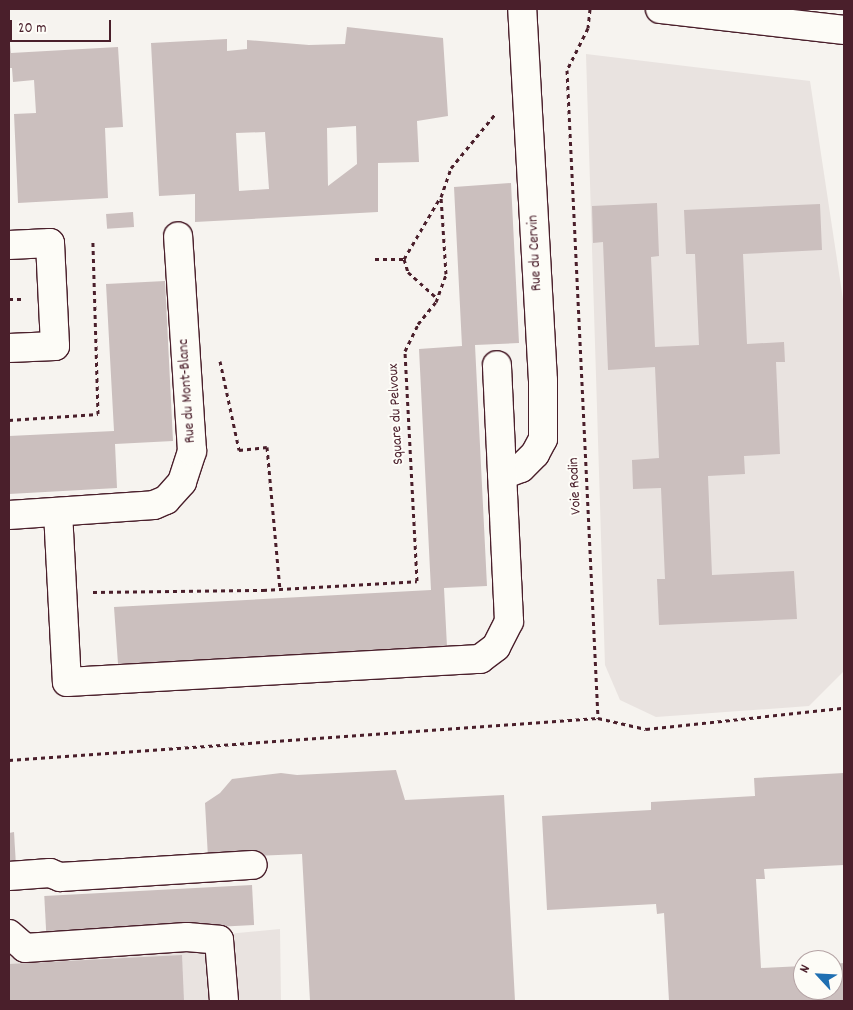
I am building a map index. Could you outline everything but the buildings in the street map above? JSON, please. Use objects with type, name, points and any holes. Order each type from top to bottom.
[{"type":"main road","name":"Rue du Cervin","points":[[502,475],[521,468],[535,454],[543,439],[543,381],[522,9]]},
{"type":"main road","points":[[660,9],[844,30]]},
{"type":"main road","name":"Rue du Mont-Blanc","points":[[9,515],[154,505],[166,500],[182,482],[192,451],[178,236]]},
{"type":"main road","points":[[9,245],[50,243],[55,346],[9,348]]},
{"type":"main road","points":[[58,512],[67,682],[480,659],[496,647],[509,621],[497,365]]},
{"type":"main road","points":[[9,876],[50,873],[60,877],[254,866]]},
{"type":"main road","points":[[9,934],[26,948],[186,937],[219,940],[224,1001]]},
{"type":"path","name":"Voie Rodin","points":[[590,9],[588,28],[567,70],[598,718]]},
{"type":"path","name":"Square du Pelvoux","points":[[62,593],[280,589],[417,581],[405,351],[418,324],[437,298],[446,274],[441,197],[451,168],[499,110],[526,98]]},
{"type":"path","points":[[437,298],[408,272],[404,259],[441,197]]},
{"type":"path","points":[[375,259],[404,259]]},
{"type":"path","points":[[220,359],[239,450],[268,447],[280,589]]},
{"type":"path","points":[[9,760],[598,718],[646,729],[844,708]]},
{"type":"shaded area","points":[[586,54],[810,81],[844,306],[844,671],[809,706],[656,717],[620,700],[605,665]]},
{"type":"shaded area","points":[[280,929],[281,1001],[9,1001],[9,955]]}]
